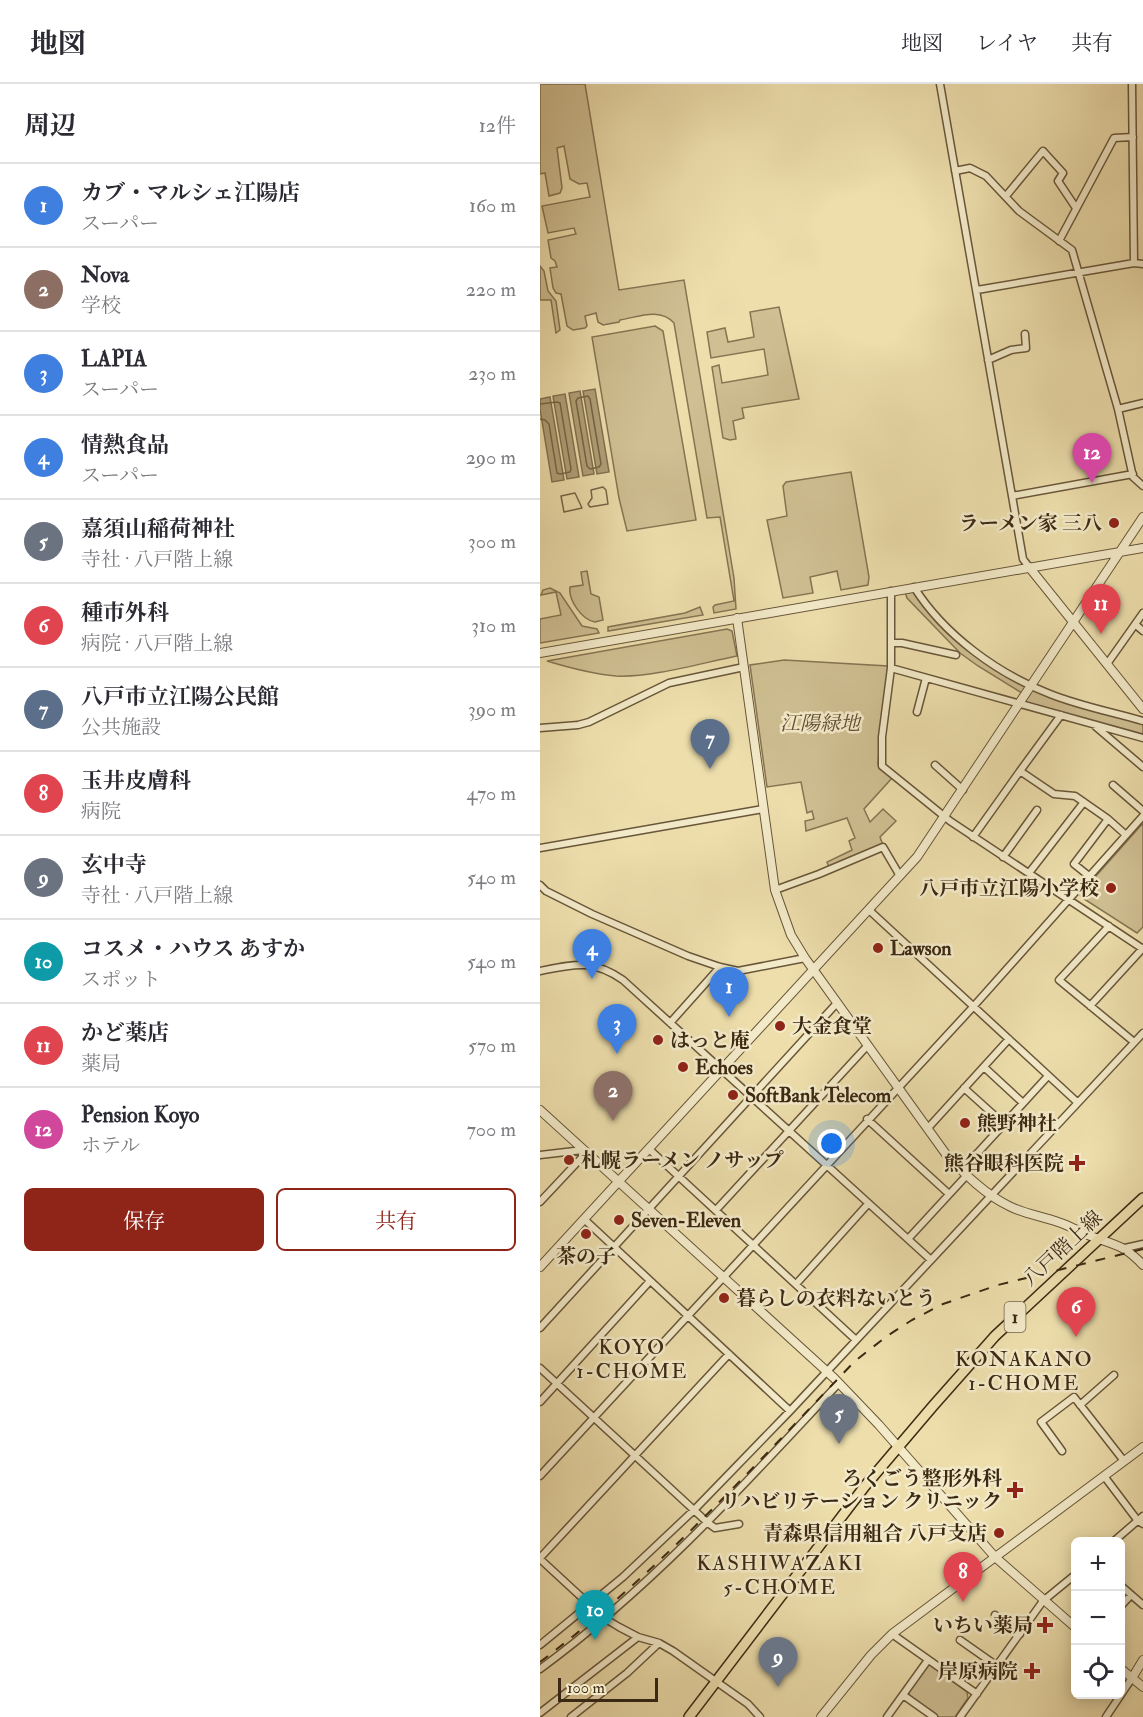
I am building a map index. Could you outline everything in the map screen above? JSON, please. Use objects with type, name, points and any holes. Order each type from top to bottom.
[{"type":"main road","name":"八戸階上線","points":[[689,1717],[846,1510],[995,1336],[1143,1198]]},
{"type":"street","points":[[940,84],[1023,559],[1143,709]]},
{"type":"street","points":[[1132,84],[1134,263]]},
{"type":"street","points":[[1059,241],[1114,138],[1133,137]]},
{"type":"street","points":[[1006,196],[1042,151],[1063,173],[1058,181],[1076,208]]},
{"type":"street","points":[[955,171],[970,168],[986,176],[1019,211],[1072,250],[1118,409],[1133,474],[1143,486]]},
{"type":"street","points":[[977,290],[1134,263],[1143,264]]},
{"type":"street","points":[[988,360],[1011,350],[1026,348],[1024,334]]},
{"type":"street","points":[[1118,409],[1143,403]]},
{"type":"street","points":[[1012,496],[1133,474]]},
{"type":"street","points":[[540,1267],[916,857],[945,817],[1143,517]]},
{"type":"street","points":[[540,653],[1143,548]]},
{"type":"street","points":[[914,587],[929,610],[958,638],[988,661],[1031,686],[1051,694],[1143,721]]},
{"type":"street","points":[[891,591],[891,668],[882,737],[882,766],[973,837],[1143,948],[1090,1006]]},
{"type":"street","points":[[1107,664],[1143,613]]},
{"type":"street","points":[[737,618],[775,890],[791,935],[805,958],[948,1156],[964,1173],[1008,1206],[1060,1222],[1098,1239],[1113,1242],[1139,1257],[1143,1265]]},
{"type":"street","points":[[1136,625],[1143,631]]},
{"type":"street","points":[[891,643],[902,643],[956,655]]},
{"type":"street","points":[[540,728],[589,722],[669,683],[744,667]]},
{"type":"street","points":[[891,668],[1143,738]]},
{"type":"street","points":[[917,712],[926,678]]},
{"type":"street","points":[[973,837],[1061,715]]},
{"type":"street","points":[[1092,724],[1143,767]]},
{"type":"street","points":[[935,765],[963,790]]},
{"type":"street","points":[[1020,771],[1054,794],[1075,796],[1126,835]]},
{"type":"street","points":[[1113,785],[1143,811]]},
{"type":"street","points":[[1029,873],[1084,802]]},
{"type":"street","points":[[540,848],[763,808]]},
{"type":"street","points":[[1003,857],[1037,810]]},
{"type":"street","points":[[540,1476],[825,1164],[973,1007],[1143,816]]},
{"type":"street","points":[[1089,876],[1074,864],[1108,819]]},
{"type":"street","points":[[775,890],[883,847],[900,876]]},
{"type":"street","points":[[540,885],[546,891],[688,956],[720,967],[738,971],[805,958]]},
{"type":"street","points":[[540,897],[546,891]]},
{"type":"street","points":[[869,910],[1077,1102]]},
{"type":"street","points":[[1109,926],[1059,980],[1134,1042]]},
{"type":"street","points":[[540,971],[579,964],[604,968],[623,980],[931,1260]]},
{"type":"street","points":[[670,1023],[720,967]]},
{"type":"street","points":[[540,1328],[837,1003]]},
{"type":"street","points":[[540,1645],[631,1570],[695,1509],[790,1411],[1142,1034]]},
{"type":"street","points":[[928,1128],[1009,1039]]},
{"type":"street","points":[[716,1210],[868,1045]]},
{"type":"street","points":[[984,1067],[1023,1103]]},
{"type":"street","points":[[908,1239],[949,1194],[1004,1124],[1048,1076]]},
{"type":"street","points":[[964,1088],[1004,1124]]},
{"type":"street","points":[[540,1110],[839,1383],[996,1557],[1071,1624]]},
{"type":"street","points":[[867,1119],[949,1194]]},
{"type":"street","points":[[649,1149],[797,1283],[856,1340]]},
{"type":"street","points":[[540,1155],[584,1151]]},
{"type":"street","points":[[540,1202],[584,1151]]},
{"type":"street","points":[[797,1283],[868,1204]]},
{"type":"street","points":[[584,1219],[790,1411]]},
{"type":"street","points":[[1125,1248],[1143,1244]]},
{"type":"street","points":[[540,1402],[650,1281]]},
{"type":"street","points":[[729,1354],[540,1558],[604,1617],[638,1637],[659,1642],[748,1704],[760,1717]]},
{"type":"street","points":[[540,1368],[708,1523],[715,1528],[739,1524]]},
{"type":"street","points":[[1080,1405],[1114,1375]]},
{"type":"street","points":[[540,1669],[629,1597],[708,1523],[839,1383]]},
{"type":"street","points":[[1062,1451],[1041,1422],[1074,1397],[1124,1461]]},
{"type":"street","points":[[821,1717],[876,1649],[892,1634],[1143,1448]]},
{"type":"street","points":[[1104,1476],[1141,1520],[1119,1537]]},
{"type":"street","points":[[960,1717],[1043,1601],[1071,1578]]},
{"type":"street","points":[[1125,1590],[1143,1605]]},
{"type":"street","points":[[1125,1602],[1131,1595]]},
{"type":"street","points":[[995,1615],[1020,1634]]},
{"type":"street","points":[[892,1634],[977,1694]]},
{"type":"street","points":[[540,1713],[638,1637]]},
{"type":"street","points":[[960,1640],[997,1666]]},
{"type":"street","points":[[571,1717],[627,1673],[659,1642]]},
{"type":"street","points":[[887,1717],[928,1660]]},
{"type":"street","points":[[1106,1717],[1143,1660]]},
{"type":"street","points":[[1125,1672],[1143,1687]]},
{"type":"street","points":[[903,1695],[934,1717]]},
{"type":"green space","points":[[540,84],[585,84],[619,290],[684,280],[734,578],[736,609],[714,613],[715,605],[734,601],[720,517],[707,518],[674,323],[662,315],[648,314],[603,325],[598,322],[596,313],[585,316],[587,326],[585,328],[573,330],[567,326],[561,294],[556,293],[553,288],[550,268],[557,267],[551,258],[548,240],[576,234],[574,228],[548,233],[542,206],[590,197],[587,183],[579,184],[570,179],[564,146],[557,148],[562,188],[560,193],[549,196],[545,173],[540,174]]},
{"type":"green space","points":[[540,266],[544,271],[548,291],[556,301],[560,330],[556,333],[551,300],[540,300]]},
{"type":"green space","points":[[779,307],[799,399],[742,408],[744,418],[733,421],[736,439],[723,438],[712,367],[719,365],[722,383],[768,375],[764,349],[711,358],[707,332],[725,328],[728,342],[754,337],[750,312]]},
{"type":"green space","points":[[655,326],[663,331],[696,520],[627,531],[619,498],[592,337]]},
{"type":"green space","points":[[851,472],[869,577],[868,585],[841,590],[837,571],[810,577],[813,593],[783,598],[767,520],[787,516],[783,486],[786,482]]},
{"type":"green space","points":[[587,571],[591,594],[599,597],[603,620],[595,622],[585,618],[571,598],[570,592],[570,587],[583,585],[581,572]]},
{"type":"green space","points":[[914,587],[929,610],[988,661],[1051,695],[1143,721],[1143,738],[1020,703],[1025,695],[960,653],[907,598],[904,589]]},
{"type":"green space","points":[[550,588],[560,593],[582,626],[597,629],[599,633],[540,643],[540,619],[561,615],[556,592],[541,595],[543,590]]},
{"type":"green space","points":[[700,607],[703,615],[608,631],[608,627],[685,613]]},
{"type":"green space","points":[[727,629],[732,631],[737,656],[660,672],[616,676],[547,661]]},
{"type":"green space","name":"江陽緑地","points":[[784,660],[888,666],[878,763],[879,768],[892,778],[864,809],[870,822],[883,809],[896,821],[880,837],[883,845],[829,867],[827,862],[852,850],[849,841],[855,838],[847,818],[806,831],[805,821],[814,819],[812,811],[807,813],[801,782],[767,787],[750,665]]},
{"type":"green space","name":"八戸市立江陽小学校","points":[[1143,823],[1143,927],[1137,933],[1081,897],[1080,894]]},
{"type":"green space","points":[[930,1665],[967,1692],[968,1698],[955,1717],[939,1717],[910,1696],[908,1691],[926,1666]]},
{"type":"water","points":[[595,389],[609,472],[597,474],[583,391]]},
{"type":"water","points":[[580,391],[594,474],[583,476],[569,393]]},
{"type":"water","points":[[565,394],[579,477],[567,479],[553,396]]},
{"type":"water","points":[[550,397],[564,480],[552,482],[540,409],[540,399]]},
{"type":"railway","points":[[540,1662],[624,1593],[664,1556],[704,1518],[855,1361],[887,1336],[943,1304],[998,1285],[1143,1249]]},
{"type":"place","name":"Pension Koyo","points":[[1092,483]]},
{"type":"place","name":"ラーメン家 三八","points":[[1114,523]]},
{"type":"place","name":"かど薬店","points":[[1101,634]]},
{"type":"place","name":"八戸市立江陽公民館","points":[[710,769]]},
{"type":"place","name":"八戸市立江陽小学校","points":[[1111,888]]},
{"type":"place","name":"Lawson","points":[[878,948]]},
{"type":"place","name":"情熱食品","points":[[592,979]]},
{"type":"place","name":"カブ・マルシェ江陽店","points":[[729,1017]]},
{"type":"place","name":"大金食堂","points":[[780,1026]]},
{"type":"place","name":"はっと庵","points":[[658,1040]]},
{"type":"place","name":"LAPIA","points":[[617,1054]]},
{"type":"place","name":"Echoes","points":[[683,1067]]},
{"type":"place","name":"SoftBank Telecom","points":[[733,1095]]},
{"type":"place","name":"Nova","points":[[613,1121]]},
{"type":"place","name":"熊野神社","points":[[965,1123]]},
{"type":"place","name":"札幌ラーメン ノサップ","points":[[569,1160]]},
{"type":"place","name":"熊谷眼科医院","points":[[1077,1163]]},
{"type":"place","name":"Seven-Eleven","points":[[619,1220]]},
{"type":"place","name":"茶の子","points":[[586,1234]]},
{"type":"place","name":"暮らしの衣料ないとう","points":[[724,1298]]},
{"type":"place","name":"種市外科","points":[[1076,1337]]},
{"type":"place","name":"嘉須山稲荷神社","points":[[839,1444]]},
{"type":"place","name":"ろくごう整形外科 リハビリテーション クリニック","points":[[1015,1490]]},
{"type":"place","name":"青森県信用組合 八戸支店","points":[[999,1533]]},
{"type":"place","name":"玉井皮膚科","points":[[963,1602]]},
{"type":"place","name":"いちい薬局","points":[[1045,1625]]},
{"type":"place","name":"コスメ・ハウス あすか","points":[[595,1640]]},
{"type":"place","name":"岸原病院","points":[[1032,1671]]},
{"type":"place","name":"玄中寺","points":[[778,1687]]},
{"type":"district","name":"KOYO 1-CHOME","points":[[632,1359]]},
{"type":"district","name":"KONAKANO 1-CHOME","points":[[1024,1371]]},
{"type":"district","name":"KASHIWAZAKI 5-CHOME","points":[[780,1575]]}]
